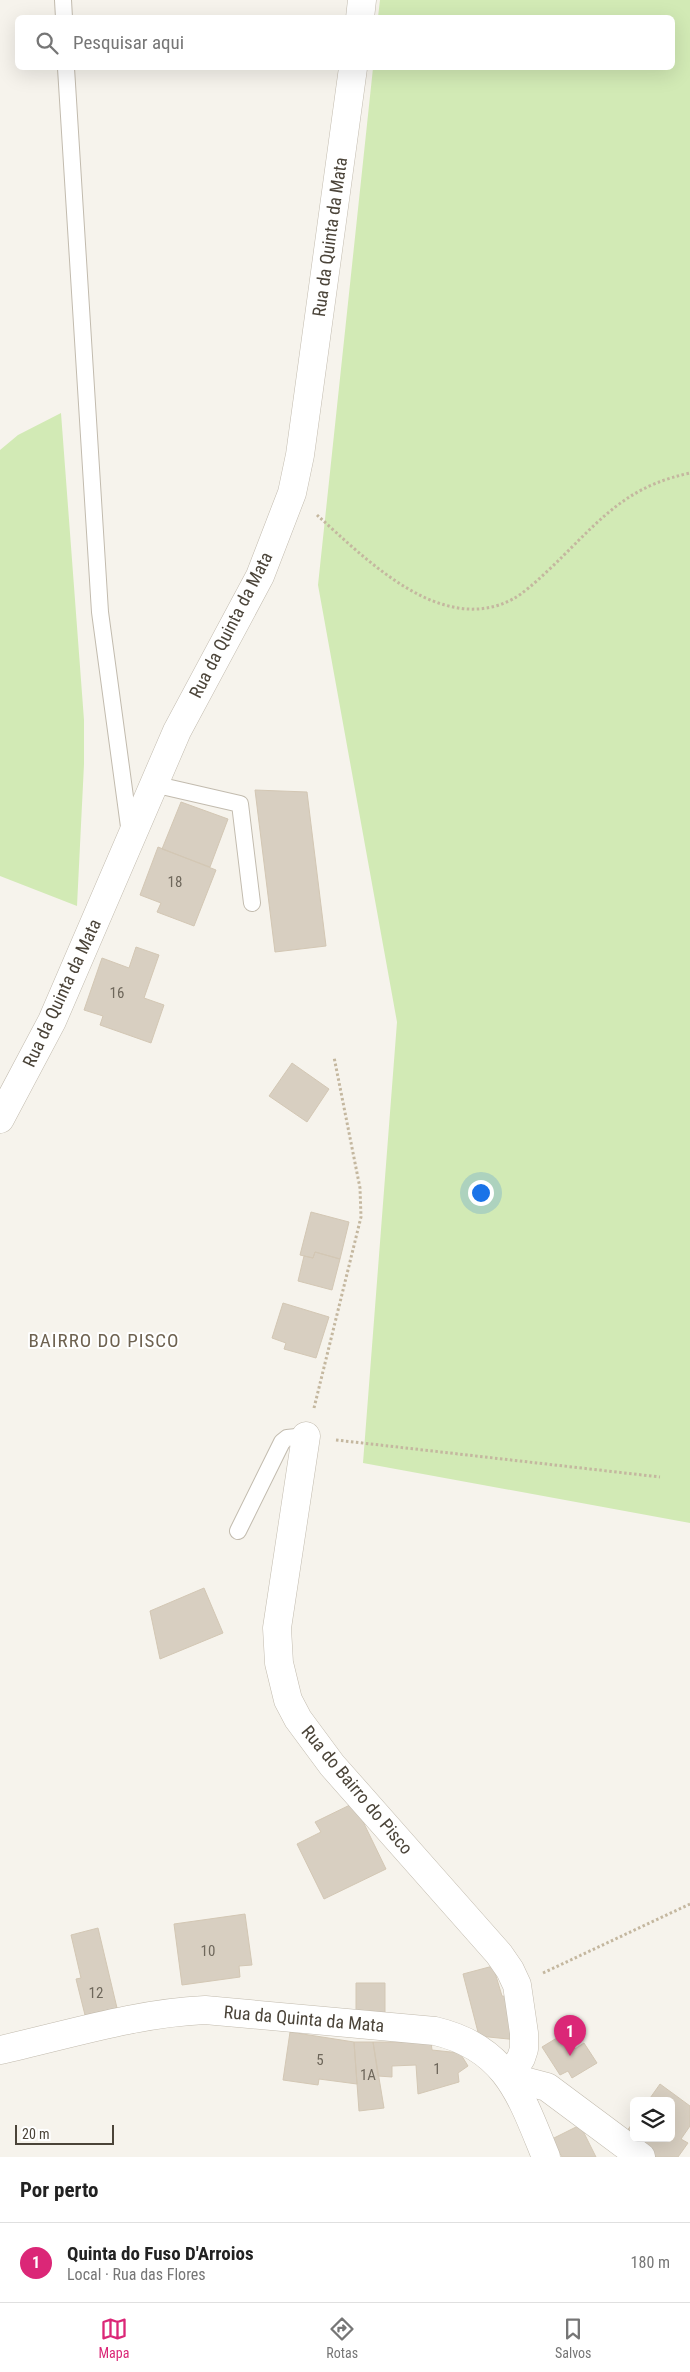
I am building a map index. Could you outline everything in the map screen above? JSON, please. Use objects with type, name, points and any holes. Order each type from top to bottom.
[{"type":"street","points":[[360,15],[362,0]]},
{"type":"street","name":"Rua da Quinta da Mata","points":[[0,1119],[52,1021],[181,723],[248,602],[283,522],[292,493],[301,445],[353,70]]},
{"type":"street","name":"Rua do Bairro do Pisco","points":[[306,1436],[277,1628],[279,1663],[288,1700],[298,1719],[332,1765],[499,1954],[510,1970],[517,1986],[523,2023],[524,2049],[517,2067],[509,2077]]},
{"type":"street","name":"Rua da Quinta da Mata","points":[[0,2050],[141,2018],[205,2010],[435,2031],[469,2042],[490,2058],[509,2077],[522,2101],[546,2157]]},
{"type":"street","points":[[509,2077],[547,2087],[641,2157]]},
{"type":"lane","points":[[63,0],[64,15]]},
{"type":"lane","points":[[66,70],[100,612],[131,836]]},
{"type":"lane","points":[[153,784],[240,804],[252,903]]},
{"type":"lane","points":[[238,1531],[278,1448],[287,1438],[306,1436]]},
{"type":"path","points":[[292,493],[362,556],[400,584],[430,601],[459,608],[488,609],[514,598],[568,551],[604,515],[637,490],[690,473]]},
{"type":"path","points":[[334,1057],[358,1173],[362,1202],[361,1217],[306,1436],[660,1477]]},
{"type":"path","points":[[517,1986],[690,1904]]},
{"type":"green space","points":[[380,0],[690,0],[690,1523],[363,1463],[397,1022],[318,585],[373,70],[675,70],[675,15],[378,15]]},
{"type":"green space","points":[[61,413],[84,720],[84,764],[77,906],[0,876],[0,450],[18,435]]},
{"type":"building","points":[[255,790],[307,792],[326,946],[275,952]]},
{"type":"building","points":[[181,802],[228,819],[210,867],[162,849]]},
{"type":"building","points":[[158,847],[216,870],[194,926],[157,912],[161,903],[140,895]]},
{"type":"building","points":[[136,947],[159,955],[144,998],[164,1005],[151,1043],[100,1025],[103,1016],[84,1010],[102,958],[129,968]]},
{"type":"building","points":[[292,1063],[329,1089],[307,1122],[269,1096]]},
{"type":"building","points":[[311,1212],[349,1222],[340,1259],[315,1252],[313,1258],[300,1255]]},
{"type":"building","points":[[315,1252],[340,1259],[332,1290],[298,1281],[304,1256],[313,1258]]},
{"type":"building","points":[[283,1303],[329,1317],[316,1358],[284,1349],[286,1343],[272,1338]]},
{"type":"building","points":[[204,1588],[223,1633],[160,1659],[150,1611]]},
{"type":"building","points":[[354,1803],[386,1869],[324,1899],[297,1844],[321,1832],[315,1822]]},
{"type":"building","points":[[245,1914],[252,1965],[239,1966],[240,1977],[182,1985],[174,1924]]},
{"type":"building","points":[[98,1928],[117,2008],[85,2015],[76,1979],[81,1978],[71,1935]]},
{"type":"building","points":[[493,1966],[502,1996],[512,1997],[518,2040],[479,2036],[463,1974]]},
{"type":"building","points":[[356,1983],[385,1983],[385,2021],[356,2021]]},
{"type":"building","points":[[290,2032],[354,2042],[357,2084],[319,2079],[318,2085],[283,2080]]},
{"type":"building","points":[[565,2033],[575,2049],[584,2043],[597,2063],[572,2078],[568,2071],[560,2075],[542,2047]]},
{"type":"building","points":[[354,2042],[373,2042],[384,2108],[359,2111]]},
{"type":"building","points":[[373,2042],[431,2042],[432,2050],[460,2053],[468,2066],[458,2073],[459,2082],[418,2094],[416,2065],[392,2066],[392,2077],[378,2076]]},
{"type":"building","points":[[660,2084],[690,2106],[690,2126],[681,2139],[688,2143],[678,2157],[650,2157],[622,2138],[630,2127],[630,2142],[675,2142],[675,2097],[651,2097]]},
{"type":"building","points":[[580,2125],[596,2157],[562,2157],[552,2139]]},
{"type":"place","name":"Quinta do Fuso D'Arroios","points":[[570,2056]]},
{"type":"district","name":"BAIRRO DO PISCO","points":[[104,1340]]}]
